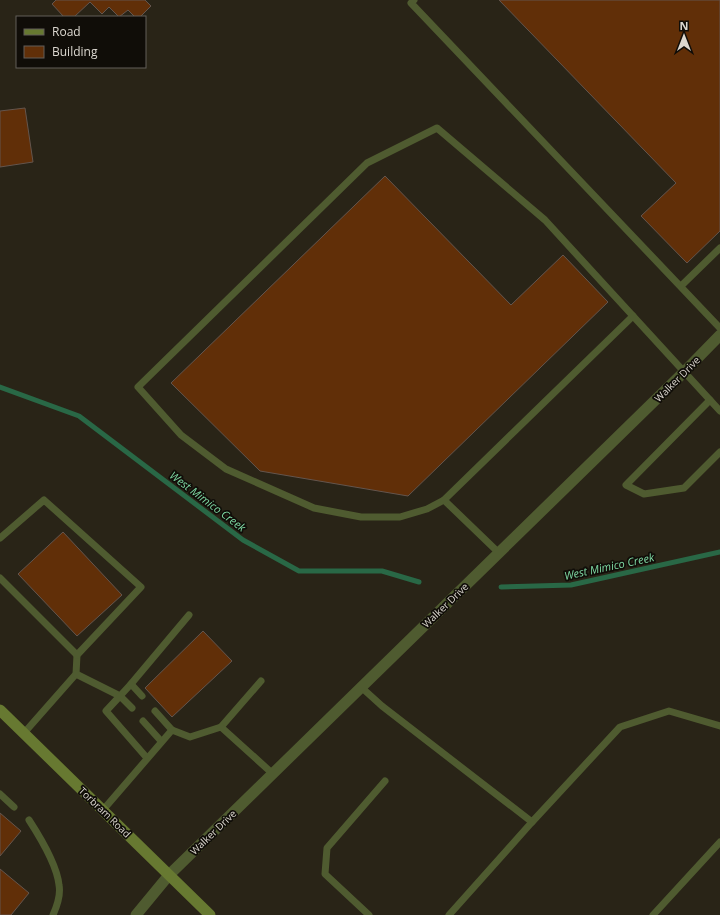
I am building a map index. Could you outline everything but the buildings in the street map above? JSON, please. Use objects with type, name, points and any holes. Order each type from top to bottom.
[{"type":"main road","name":"Torbram Road","points":[[0,710],[210,915]]},
{"type":"street","name":"Walker Drive","points":[[136,915],[169,875],[683,373],[720,335]]},
{"type":"lane","points":[[414,0],[411,3],[720,328]]},
{"type":"lane","points":[[633,316],[444,500],[427,509],[400,517],[361,517],[314,508],[226,469],[182,435],[138,387],[367,163],[437,128],[545,220],[633,316],[683,373],[720,411]]},
{"type":"lane","points":[[681,286],[720,248]]},
{"type":"lane","points":[[710,400],[626,485],[644,494],[684,488],[720,452]]},
{"type":"lane","points":[[0,538],[44,500],[141,587],[77,655],[76,674],[24,733]]},
{"type":"lane","points":[[444,500],[499,553]]},
{"type":"lane","points":[[0,578],[77,655]]},
{"type":"lane","points":[[147,758],[106,711],[131,684],[189,615]]},
{"type":"lane","points":[[76,674],[120,696],[132,708]]},
{"type":"lane","points":[[155,711],[172,730],[190,737],[221,727],[261,680]]},
{"type":"lane","points":[[131,684],[142,696]]},
{"type":"lane","points":[[362,687],[382,706],[532,822]]},
{"type":"lane","points":[[449,915],[620,727],[669,711],[720,726]]},
{"type":"lane","points":[[144,722],[161,741]]},
{"type":"lane","points":[[221,727],[273,774]]},
{"type":"lane","points":[[103,810],[172,730]]},
{"type":"lane","points":[[369,915],[325,874],[327,848],[385,781]]},
{"type":"lane","points":[[0,794],[14,807]]},
{"type":"lane","points":[[29,820],[48,854],[59,884],[59,895],[53,915]]},
{"type":"lane","points":[[653,915],[720,842]]},
{"type":"waterway","name":"West Mimico Creek","points":[[0,387],[79,416],[243,540],[299,571],[382,571],[419,582]]},
{"type":"waterway","name":"West Mimico Creek","points":[[501,587],[571,585],[720,552]]}]
